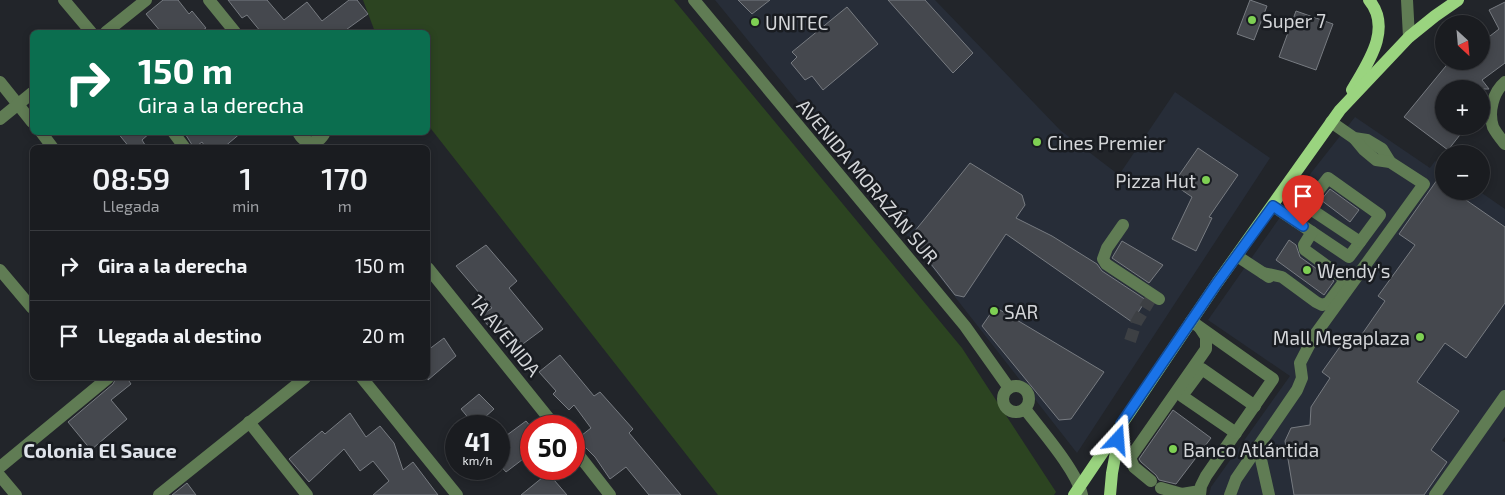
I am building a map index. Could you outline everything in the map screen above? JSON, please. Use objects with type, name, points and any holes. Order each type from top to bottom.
[{"type":"main road","points":[[1079,492],[1121,424],[1196,324],[1237,256],[1340,110],[1370,59],[1380,30],[1376,9],[1369,0]]},
{"type":"main road","points":[[1340,110],[1409,37],[1457,0]]},
{"type":"main road","points":[[1110,495],[1121,424]]},
{"type":"street","points":[[64,0],[89,30]]},
{"type":"street","points":[[108,30],[146,0]]},
{"type":"street","points":[[209,0],[234,30]]},
{"type":"street","name":"AVENIDA MORAZÁN SUR","points":[[694,0],[965,326],[1010,388],[1018,386],[1028,393],[1029,401],[1025,409],[1057,451],[1079,492]]},
{"type":"street","points":[[1407,0],[1409,37]]},
{"type":"street","points":[[0,82],[30,119]]},
{"type":"street","points":[[1505,82],[1500,86],[1491,107],[1493,127],[1505,144]]},
{"type":"street","points":[[0,119],[30,94]]},
{"type":"street","points":[[1230,495],[1236,479],[1297,390],[1302,378],[1300,363],[1314,336],[1424,184],[1390,162],[1382,149],[1367,140],[1354,138],[1331,122]]},
{"type":"street","points":[[174,135],[183,145]]},
{"type":"street","points":[[299,135],[308,142],[313,143],[325,140]]},
{"type":"street","points":[[1273,206],[1349,257],[1380,216],[1328,178],[1295,220]]},
{"type":"street","points":[[1306,206],[1360,242]]},
{"type":"street","points":[[1123,225],[1107,248],[1103,258],[1106,264],[1159,299]]},
{"type":"street","points":[[1263,273],[1282,277],[1322,305],[1328,303],[1343,283],[1342,277],[1305,250],[1304,245],[1312,232]]},
{"type":"street","points":[[1237,256],[1328,317]]},
{"type":"street","points":[[0,270],[30,306]]},
{"type":"street","name":"1A AVENIDA","points":[[430,274],[546,415]]},
{"type":"street","points":[[1196,324],[1274,379],[1206,476],[1200,493],[1182,494],[1156,484],[1134,467],[1130,458],[1206,349],[1206,337],[1196,324]]},
{"type":"street","points":[[1236,433],[1182,396],[1202,369],[1255,406]]},
{"type":"street","points":[[159,495],[302,380]]},
{"type":"street","points":[[364,380],[457,495]]},
{"type":"street","points":[[0,466],[94,382]]},
{"type":"street","points":[[1010,388],[1004,395],[1006,407],[1013,412],[1025,409]]},
{"type":"street","points":[[1435,495],[1505,396]]},
{"type":"street","points":[[249,422],[307,495]]},
{"type":"street","points":[[1258,446],[1268,495]]},
{"type":"street","points":[[585,464],[610,495]]},
{"type":"street","points":[[0,476],[16,495]]},
{"type":"shaded area","points":[[715,0],[935,0],[1060,130],[1119,175],[1175,92],[1270,158],[1077,453],[905,233]]},
{"type":"shaded area","points":[[1355,117],[1430,168],[1435,161],[1435,200],[1490,199],[1505,209],[1505,437],[1502,441],[1505,442],[1505,495],[1209,495],[1211,487],[1290,376],[1208,320],[1311,173]]},
{"type":"green space","points":[[363,0],[674,0],[962,348],[1056,492],[1054,495],[718,495],[430,128],[430,30],[374,30]]},
{"type":"building","points":[[163,0],[178,0],[189,14],[192,11],[206,28],[203,30],[159,30],[146,14]]},
{"type":"building","points":[[228,0],[267,0],[284,20],[307,2],[322,21],[349,0],[357,0],[368,14],[346,30],[259,30],[247,15],[242,18]]},
{"type":"building","points":[[738,0],[770,0],[752,14]]},
{"type":"building","points":[[888,0],[925,0],[973,53],[953,73]]},
{"type":"building","name":"Super 7","points":[[1250,0],[1267,6],[1254,40],[1237,34]]},
{"type":"building","points":[[1505,2],[1505,63],[1482,80],[1435,80],[1435,135],[1460,135],[1452,145],[1441,145],[1404,117],[1443,70],[1490,70],[1490,36],[1499,29],[1489,10]]},
{"type":"building","points":[[847,7],[878,44],[823,90],[812,76],[805,80],[791,63],[797,57],[792,52]]},
{"type":"building","points":[[1296,11],[1333,24],[1316,70],[1279,57]]},
{"type":"building","points":[[119,135],[148,135],[142,140],[145,145],[128,145]]},
{"type":"building","points":[[186,135],[238,135],[227,145],[204,145],[202,142],[198,145],[192,145]]},
{"type":"building","name":"Pizza Hut","points":[[1198,148],[1238,175],[1209,217],[1212,218],[1196,251],[1172,239],[1192,197],[1173,184]]},
{"type":"building","points":[[970,163],[1022,195],[1025,205],[1016,218],[1052,236],[1097,264],[1102,271],[1146,300],[1132,322],[1006,234],[964,297],[955,295],[910,237]]},
{"type":"building","name":"Mall Megaplaza","points":[[1435,183],[1435,200],[1466,200],[1505,227],[1505,303],[1466,358],[1445,343],[1417,382],[1459,411],[1431,450],[1447,462],[1424,495],[1294,495],[1285,441],[1291,428],[1310,425],[1311,407],[1330,378],[1322,372],[1349,334],[1358,340],[1385,301],[1378,296],[1415,245],[1399,234]]},
{"type":"building","points":[[1330,189],[1359,210],[1350,222],[1321,200]]},
{"type":"building","name":"Wendy's","points":[[1289,240],[1296,245],[1300,257],[1334,281],[1324,295],[1276,260]]},
{"type":"building","points":[[1122,241],[1163,265],[1149,283],[1112,258]]},
{"type":"building","points":[[486,245],[517,281],[509,288],[543,329],[512,352],[502,330],[496,335],[480,316],[492,308],[456,266]]},
{"type":"building","points":[[995,307],[1104,372],[1071,419],[1059,420],[982,326]]},
{"type":"building","points":[[444,338],[456,356],[430,378],[430,348]]},
{"type":"building","points":[[560,355],[594,396],[600,392],[633,429],[629,433],[681,495],[649,495],[626,467],[610,479],[595,457],[585,447],[585,433],[591,428],[585,420],[585,415],[581,415],[574,405],[569,410],[553,394],[556,391],[539,372]]},
{"type":"building","points":[[115,380],[128,380],[131,384],[111,400],[127,419],[91,450],[68,422],[113,384]]},
{"type":"building","points":[[479,394],[494,409],[487,415],[466,415],[461,409]]},
{"type":"building","name":"Banco Atlántida","points":[[1173,410],[1211,438],[1176,484],[1159,480],[1139,459]]},
{"type":"building","points":[[350,413],[366,437],[380,426],[394,443],[403,470],[413,462],[438,495],[373,495],[389,481],[373,461],[360,471],[344,449],[309,482],[289,459],[322,431],[325,434]]},
{"type":"building","points":[[520,425],[520,461],[510,469],[510,433]]},
{"type":"building","points":[[539,480],[554,480],[567,495],[521,495]]},
{"type":"building","points":[[187,483],[196,495],[172,495]]},
{"type":"tunnel","points":[[1130,341],[1136,323],[1153,295]]},
{"type":"place","name":"Super 7","points":[[1252,20]]},
{"type":"place","name":"UNITEC","points":[[755,22]]},
{"type":"place","name":"Cines Premier","points":[[1037,142]]},
{"type":"place","name":"Pizza Hut","points":[[1206,180]]},
{"type":"place","name":"Wendy's","points":[[1307,270]]},
{"type":"place","name":"SAR","points":[[994,311]]},
{"type":"place","name":"Mall Megaplaza","points":[[1420,337]]},
{"type":"place","name":"Banco Atlántida","points":[[1173,449]]},
{"type":"district","name":"Colonia El Sauce","points":[[100,450]]},
{"type":"route","points":[[1118,440],[1121,424],[1217,283],[1273,206],[1303,226]]}]
